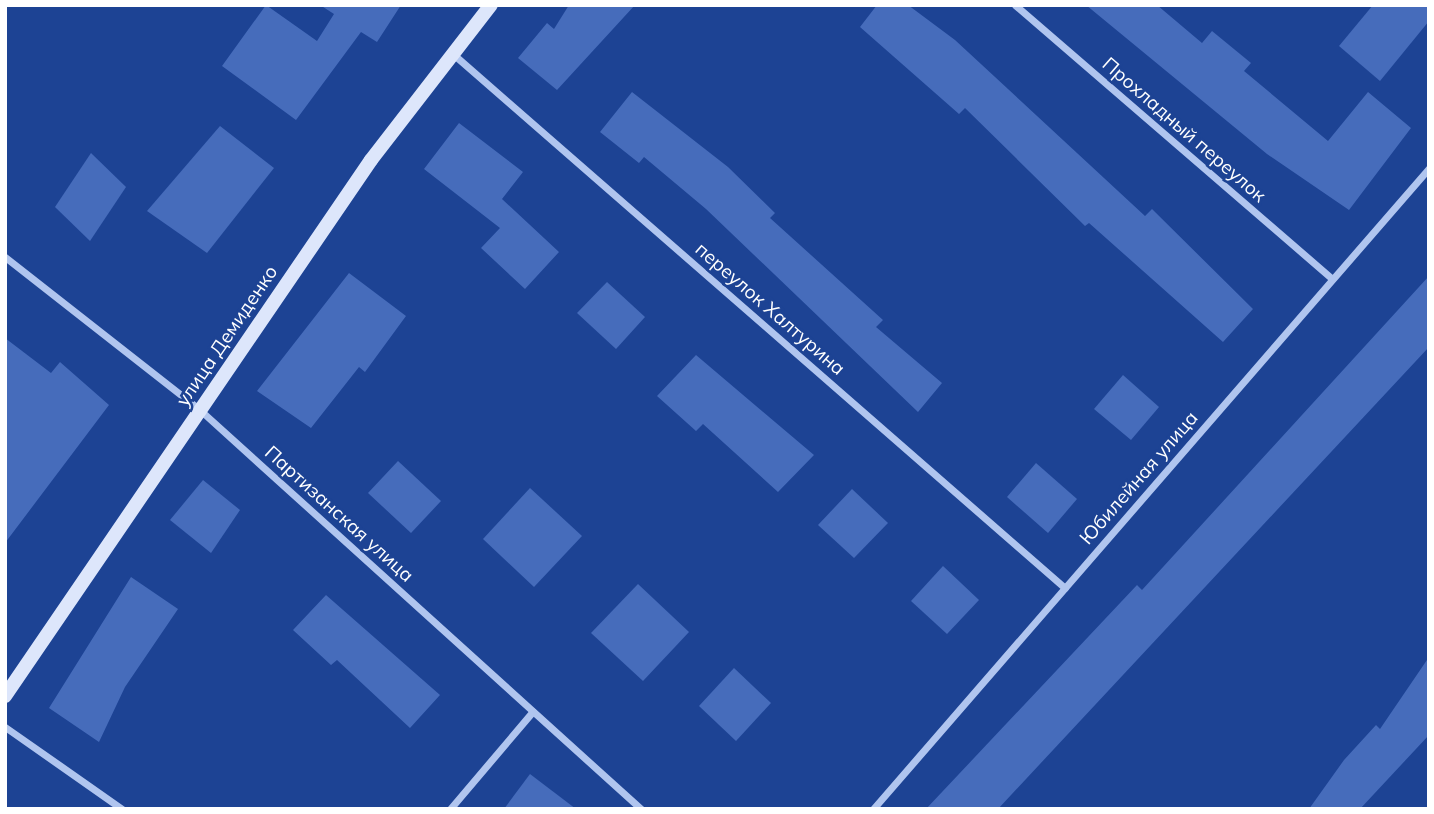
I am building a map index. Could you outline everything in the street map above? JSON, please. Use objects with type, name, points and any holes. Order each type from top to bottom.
[{"type":"main road","name":"улица Демиденко","points":[[5,696],[371,160],[492,5]]},
{"type":"street","name":"Прохладный переулок","points":[[1015,5],[1332,279]]},
{"type":"street","name":"переулок Халтурина","points":[[453,54],[1065,588]]},
{"type":"street","name":"Юбилейная улица","points":[[873,809],[1429,168]]},
{"type":"street","name":"Партизанская улица","points":[[5,257],[200,410],[641,809]]},
{"type":"street","points":[[450,809],[533,711]]},
{"type":"street","points":[[5,727],[121,809]]},
{"type":"building","points":[[266,5],[317,41],[334,14],[320,5],[401,5],[377,42],[361,32],[296,120],[222,66]]},
{"type":"building","points":[[569,5],[635,5],[557,90],[518,58],[547,23],[554,29]]},
{"type":"building","points":[[877,5],[908,5],[955,40],[1145,216],[1152,209],[1253,309],[1223,342],[1089,223],[1085,226],[965,108],[959,114],[860,27]]},
{"type":"building","points":[[1086,5],[1157,5],[1202,43],[1212,31],[1251,63],[1244,71],[1328,141],[1368,92],[1411,128],[1349,210],[1267,154]]},
{"type":"building","points":[[1373,5],[1429,5],[1429,21],[1380,81],[1339,46]]},
{"type":"building","points":[[632,92],[728,167],[775,213],[770,218],[883,320],[876,327],[942,383],[918,412],[706,209],[644,157],[639,163],[600,132]]},
{"type":"building","points":[[459,123],[523,172],[502,199],[559,252],[525,289],[481,248],[500,228],[424,169]]},
{"type":"building","points":[[220,126],[274,168],[207,253],[147,211]]},
{"type":"building","points":[[91,153],[126,187],[90,241],[55,207]]},
{"type":"building","points":[[349,273],[406,316],[365,372],[359,367],[311,428],[257,391]]},
{"type":"building","points":[[1429,276],[1429,347],[998,809],[926,809],[1137,585],[1142,590]]},
{"type":"building","points":[[607,282],[645,317],[616,349],[577,313]]},
{"type":"building","points":[[5,338],[51,373],[60,362],[109,405],[5,543]]},
{"type":"building","points":[[696,355],[814,455],[778,492],[703,424],[696,431],[657,396]]},
{"type":"building","points":[[1123,375],[1159,407],[1131,440],[1094,409]]},
{"type":"building","points":[[398,461],[441,501],[411,533],[368,493]]},
{"type":"building","points":[[1036,463],[1077,499],[1048,533],[1007,497]]},
{"type":"building","points":[[203,480],[240,510],[211,553],[170,520]]},
{"type":"building","points":[[530,488],[582,536],[534,587],[483,539]]},
{"type":"building","points":[[852,489],[888,523],[854,558],[818,525]]},
{"type":"building","points":[[943,566],[979,600],[947,634],[911,601]]},
{"type":"building","points":[[131,577],[178,609],[125,687],[99,742],[49,708]]},
{"type":"building","points":[[638,584],[689,632],[643,681],[591,633]]},
{"type":"building","points":[[326,595],[440,695],[410,728],[337,660],[331,665],[293,630]]},
{"type":"building","points":[[1429,657],[1429,735],[1360,809],[1309,809],[1344,760],[1376,725],[1380,729]]},
{"type":"building","points":[[734,668],[771,703],[736,741],[699,706]]},
{"type":"building","points":[[530,774],[576,809],[504,809]]}]
